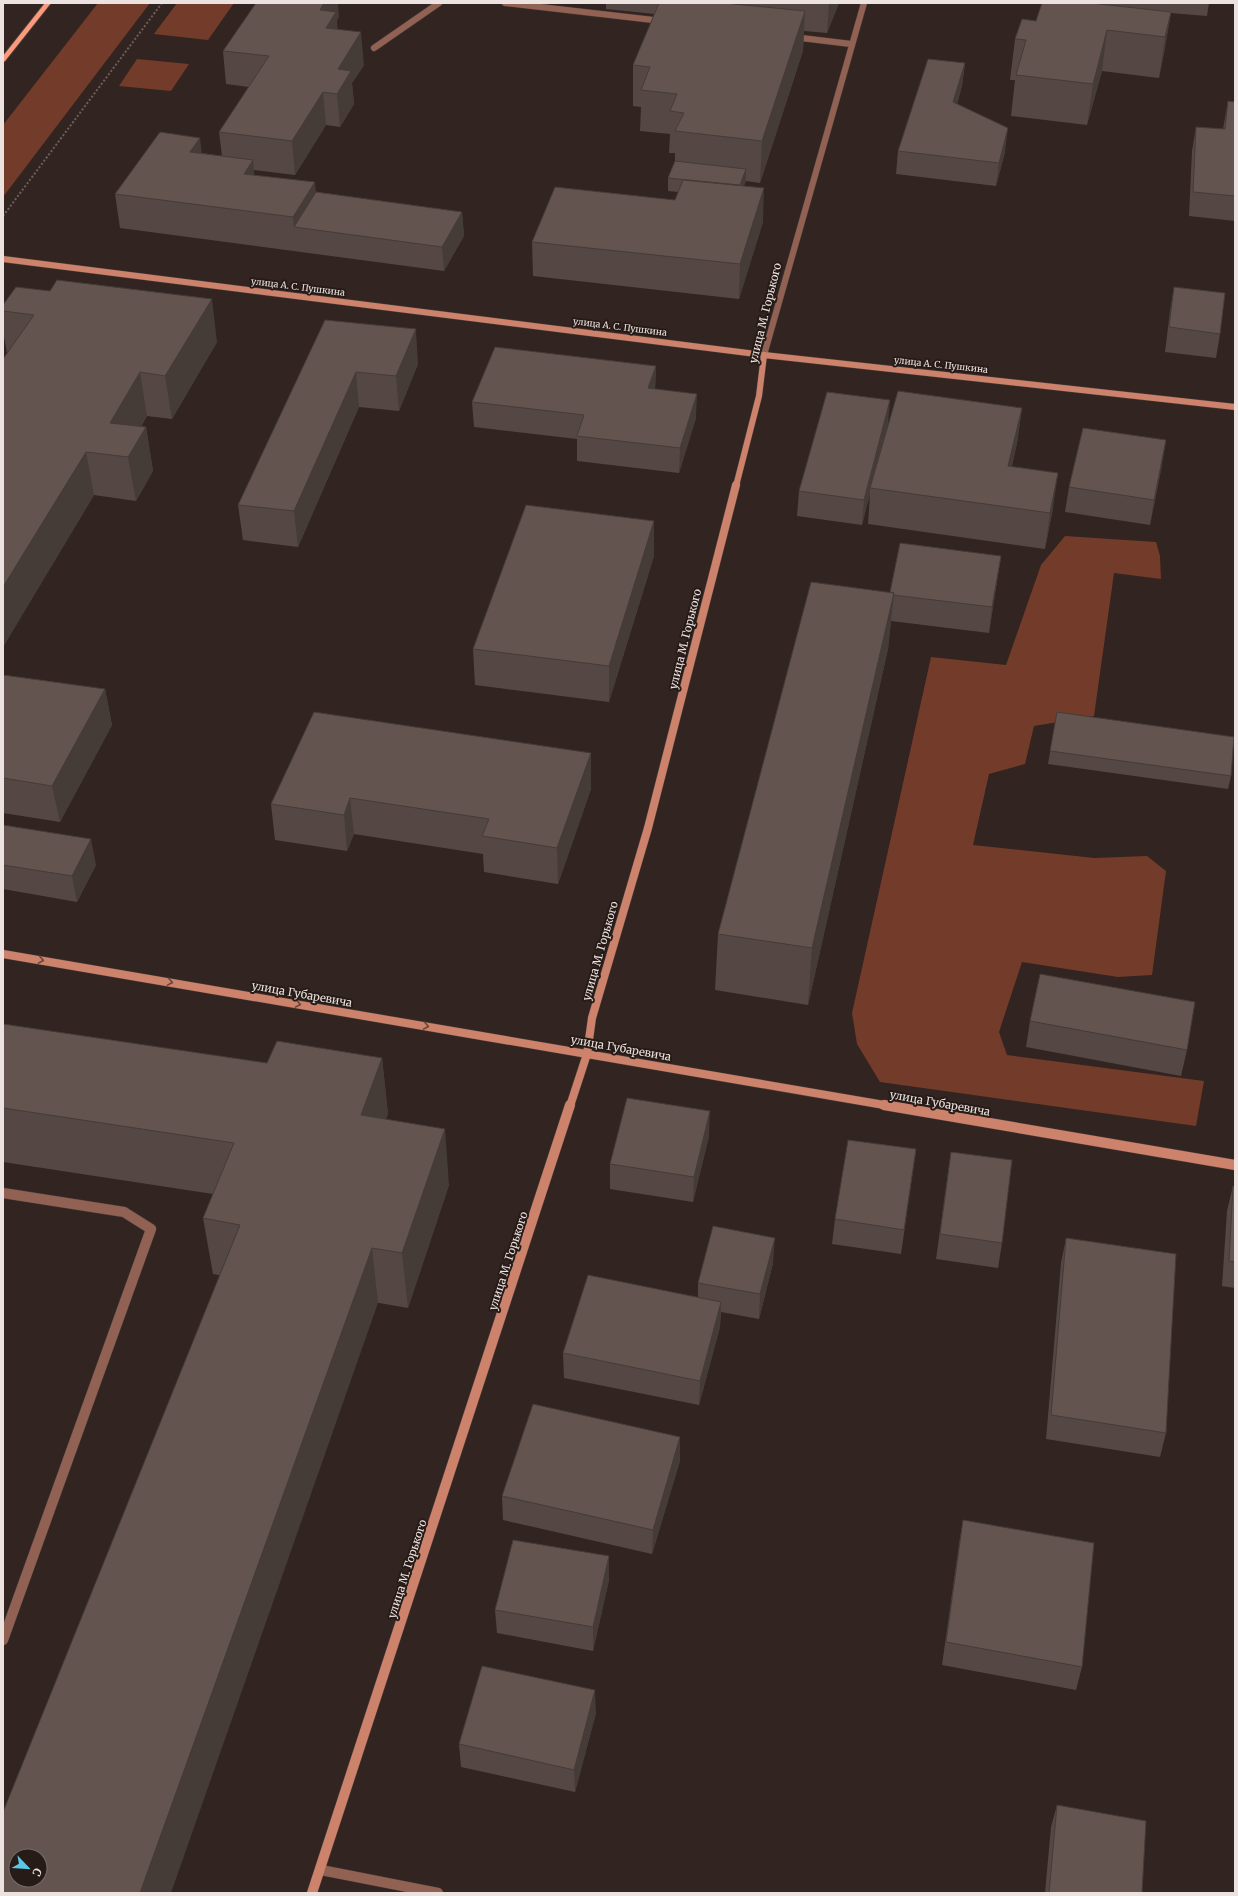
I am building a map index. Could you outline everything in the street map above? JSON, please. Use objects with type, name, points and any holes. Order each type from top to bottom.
[{"type":"main road","points":[[4,57],[48,3]]},
{"type":"street","points":[[374,48],[439,3]]},
{"type":"street","points":[[505,3],[670,22]]},
{"type":"street","name":"улица М. Горького","points":[[312,1893],[321,1870],[587,1054],[592,1018],[648,828],[755,412],[759,396],[764,355],[851,44],[864,3]]},
{"type":"street","points":[[788,36],[851,44]]},
{"type":"street","name":"улица А. С. Пушкина","points":[[3,259],[764,355],[1235,407]]},
{"type":"street","name":"улица Губаревича","points":[[3,954],[1235,1165]]},
{"type":"street","points":[[3,1194],[124,1212],[151,1229],[3,1640]]},
{"type":"street","points":[[321,1870],[438,1893]]},
{"type":"path","points":[[3,216],[162,3]]},
{"type":"shaded area","points":[[98,3],[150,3],[3,197],[3,125]]},
{"type":"shaded area","points":[[177,3],[234,3],[208,40],[154,34]]},
{"type":"shaded area","points":[[137,59],[189,64],[171,91],[119,86]]},
{"type":"shaded area","points":[[1065,536],[1156,542],[1160,556],[1161,579],[1114,573],[1094,716],[1034,726],[1025,764],[989,774],[973,845],[1094,858],[1147,856],[1166,871],[1152,975],[1118,977],[1022,962],[999,1032],[1007,1055],[1204,1081],[1196,1126],[880,1082],[857,1044],[852,1013],[931,657],[1006,665],[1041,565]]},
{"type":"building","points":[[256,3],[324,3],[320,10],[336,12],[326,28],[361,32],[338,69],[351,71],[337,94],[323,92],[292,141],[219,132],[269,56],[223,51]]},
{"type":"building","points":[[659,3],[724,3],[805,11],[762,141],[675,131],[684,113],[670,111],[677,94],[641,90],[650,67],[633,65]]},
{"type":"building","points":[[1042,3],[1091,3],[1171,12],[1165,37],[1107,30],[1093,84],[1016,75],[1026,40],[1015,39],[1022,19],[1036,21]]},
{"type":"building","points":[[928,59],[965,63],[953,102],[1008,128],[999,163],[898,151]]},
{"type":"building","points":[[1228,101],[1235,102],[1235,196],[1193,192],[1196,127],[1225,129]]},
{"type":"building","points":[[160,132],[200,138],[190,152],[253,160],[244,174],[315,182],[293,217],[115,194]]},
{"type":"building","points":[[675,161],[746,169],[740,185],[668,178]]},
{"type":"building","points":[[683,180],[764,188],[740,264],[532,242],[555,187],[675,200]]},
{"type":"building","points":[[316,192],[462,212],[442,247],[294,227]]},
{"type":"building","points":[[57,280],[212,299],[165,376],[140,372],[110,423],[146,427],[128,457],[86,452],[3,587],[3,359],[34,315],[3,311],[3,305],[16,287],[50,291]]},
{"type":"building","points":[[1174,287],[1225,293],[1220,334],[1169,327]]},
{"type":"building","points":[[325,320],[416,329],[396,376],[356,372],[294,511],[238,505]]},
{"type":"building","points":[[495,347],[656,366],[648,388],[697,394],[680,448],[577,436],[584,415],[472,402]]},
{"type":"building","points":[[898,391],[1022,408],[1008,466],[1058,473],[1050,513],[870,488]]},
{"type":"building","points":[[827,392],[890,400],[864,500],[799,491]]},
{"type":"building","points":[[1083,428],[1166,440],[1154,500],[1069,487]]},
{"type":"building","points":[[526,505],[654,521],[609,666],[473,649]]},
{"type":"building","points":[[900,543],[1001,556],[992,607],[893,595],[894,593],[890,592]]},
{"type":"building","points":[[811,582],[894,593],[812,948],[718,934]]},
{"type":"building","points":[[3,675],[105,689],[52,786],[3,778]]},
{"type":"building","points":[[314,712],[591,753],[557,848],[482,836],[489,819],[350,798],[344,815],[271,804]]},
{"type":"building","points":[[1057,712],[1234,737],[1231,776],[1050,751]]},
{"type":"building","points":[[3,825],[91,839],[72,876],[3,865]]},
{"type":"building","points":[[1040,974],[1195,1002],[1187,1050],[1030,1021]]},
{"type":"building","points":[[3,1024],[267,1063],[277,1041],[382,1058],[361,1115],[445,1129],[402,1253],[372,1248],[140,1893],[3,1893],[3,1812],[240,1225],[203,1218],[234,1143],[3,1108]]},
{"type":"building","points":[[627,1098],[710,1111],[694,1177],[610,1164]]},
{"type":"building","points":[[848,1140],[916,1149],[904,1230],[835,1219]]},
{"type":"building","points":[[951,1152],[1012,1160],[1002,1243],[940,1234]]},
{"type":"building","points":[[1233,1186],[1235,1187],[1235,1262],[1229,1261]]},
{"type":"building","points":[[713,1226],[775,1238],[760,1294],[698,1283]]},
{"type":"building","points":[[1066,1238],[1176,1254],[1166,1433],[1051,1415]]},
{"type":"building","points":[[588,1275],[721,1302],[700,1381],[563,1353]]},
{"type":"building","points":[[533,1404],[680,1437],[653,1530],[502,1496]]},
{"type":"building","points":[[963,1520],[1094,1543],[1082,1667],[946,1642]]},
{"type":"building","points":[[513,1540],[609,1556],[593,1627],[495,1610]]},
{"type":"building","points":[[482,1666],[595,1690],[574,1770],[459,1744]]},
{"type":"building","points":[[1057,1805],[1146,1821],[1142,1893],[1049,1893]]}]
